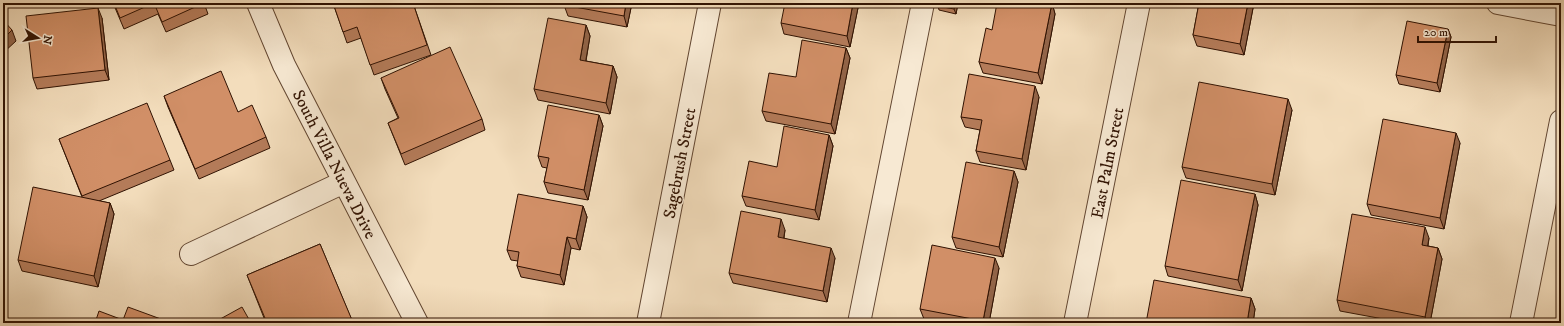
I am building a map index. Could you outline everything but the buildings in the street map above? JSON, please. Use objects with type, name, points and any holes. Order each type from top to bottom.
[{"type":"street","name":"South Villa Nueva Drive","points":[[258,3],[284,65],[417,323]]},
{"type":"street","name":"Sagebrush Street","points":[[648,323],[710,3]]},
{"type":"street","points":[[860,323],[923,3]]},
{"type":"street","name":"East Palm Street","points":[[1075,323],[1139,3]]},
{"type":"street","points":[[1498,3],[1561,15]]},
{"type":"street","points":[[1521,323],[1561,121]]},
{"type":"street","points":[[191,254],[344,182]]}]
